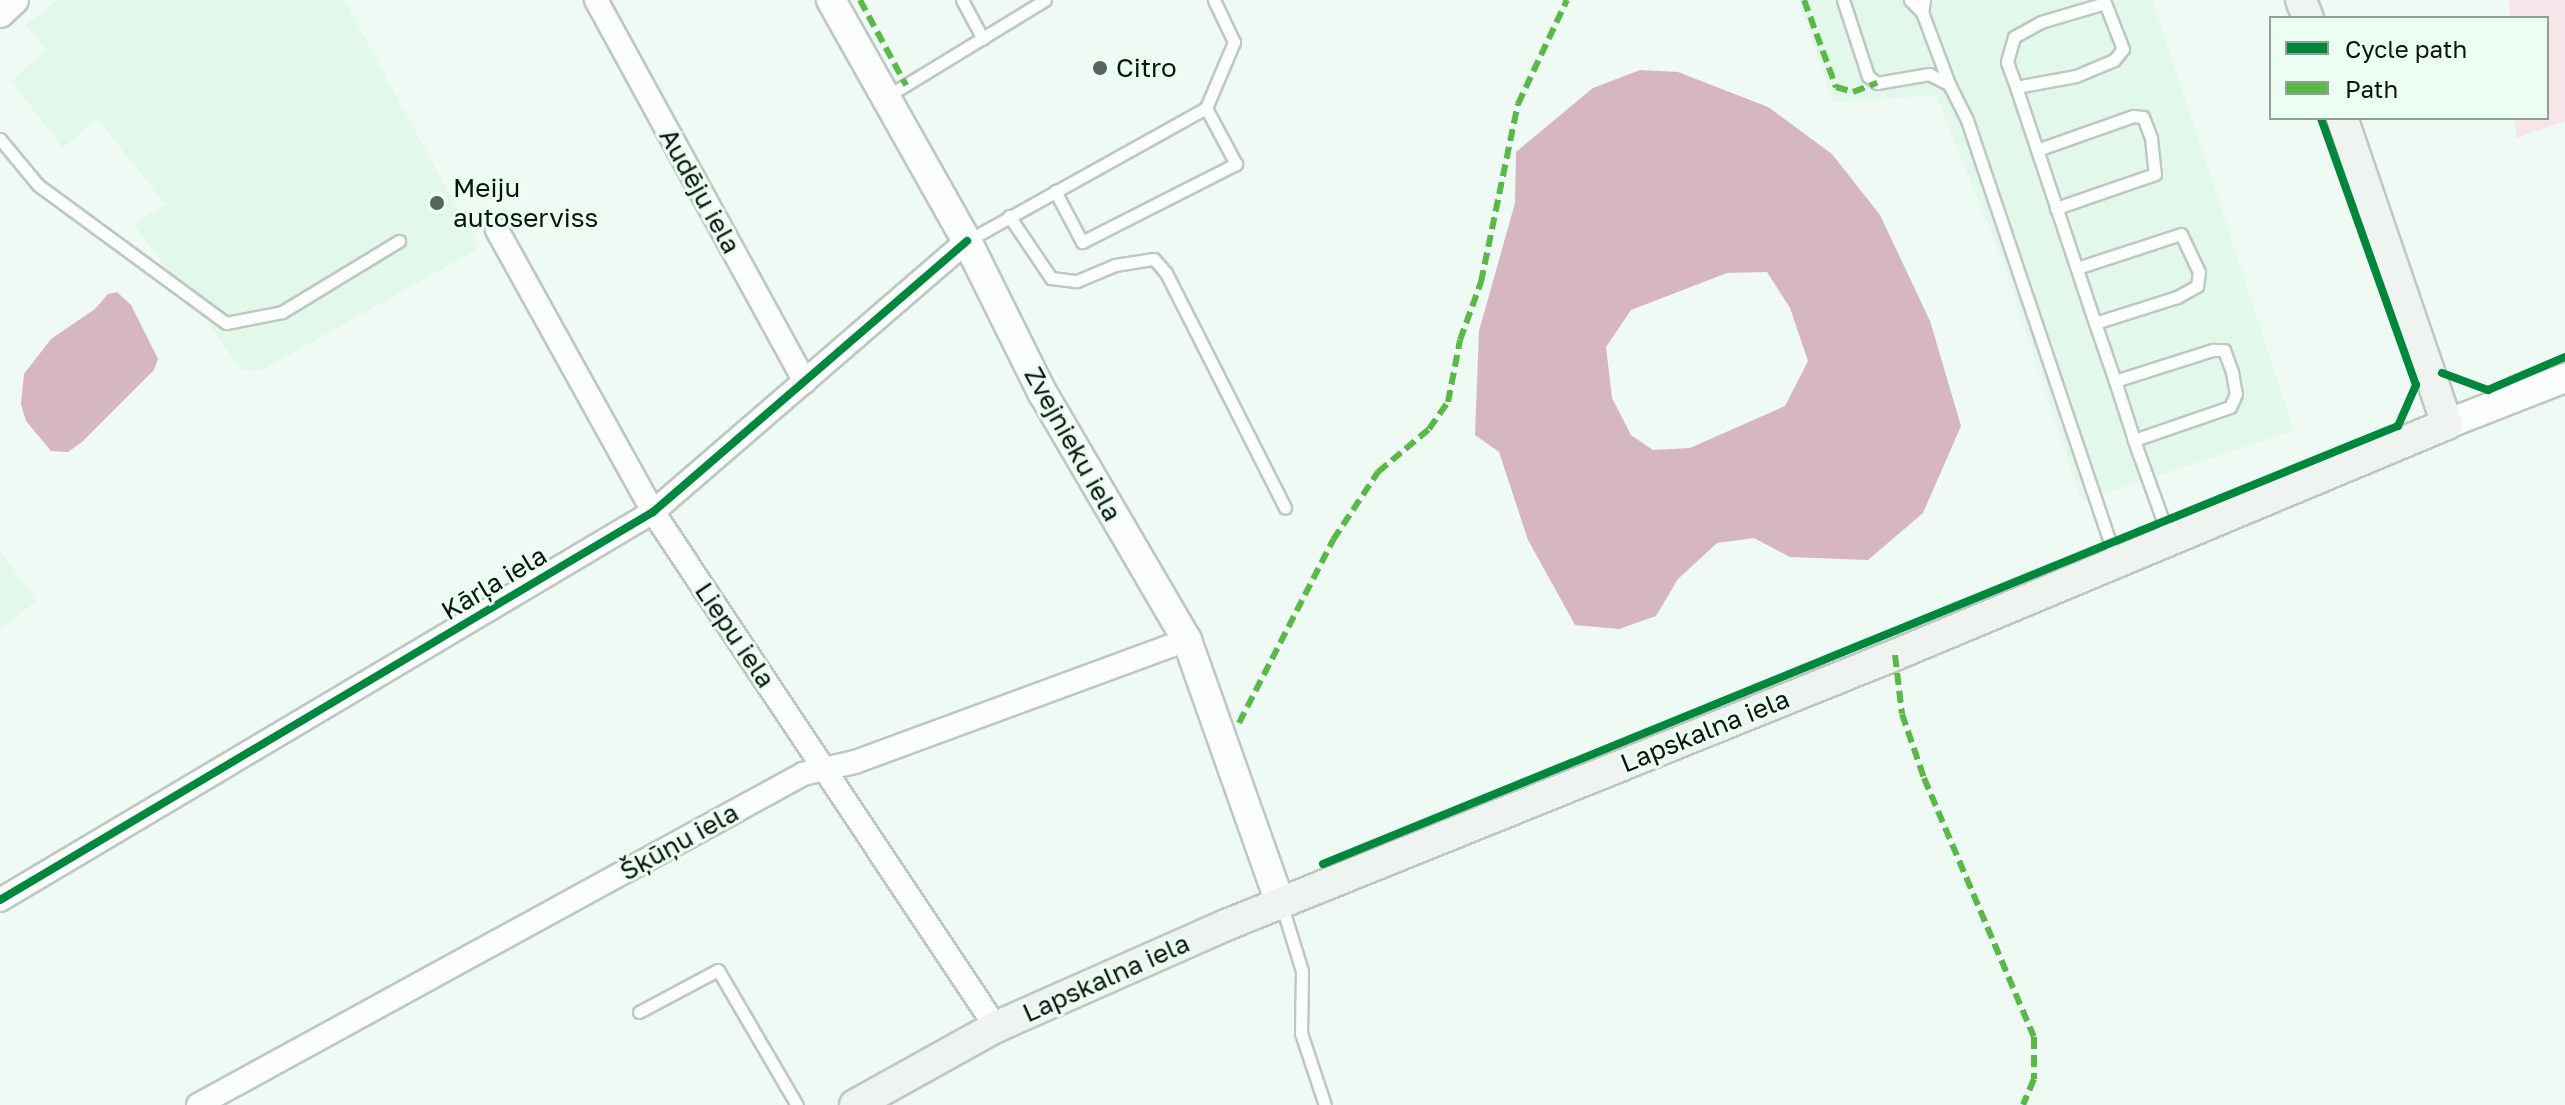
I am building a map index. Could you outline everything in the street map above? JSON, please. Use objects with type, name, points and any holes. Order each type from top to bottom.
[{"type":"main road","points":[[2343,120],[2447,424]]},
{"type":"main road","name":"Lapskalna iela","points":[[855,1105],[996,1027],[1280,902],[1895,655],[2447,424]]},
{"type":"street","points":[[0,13],[14,0]]},
{"type":"street","name":"Audēju iela","points":[[596,0],[805,381]]},
{"type":"street","name":"Zvejnieku iela","points":[[831,0],[967,241],[1042,392],[1187,640],[1280,902]]},
{"type":"street","name":"Liepu iela","points":[[497,230],[653,512],[996,1027]]},
{"type":"street","name":"Kārļa iela","points":[[0,900],[653,512],[967,241]]},
{"type":"street","name":"Lapskalna iela","points":[[2447,424],[2565,378]]},
{"type":"street","name":"Šķūņu iela","points":[[198,1105],[803,774],[826,771],[1187,640]]},
{"type":"lane","points":[[962,0],[983,39]]},
{"type":"lane","points":[[885,97],[1045,0]]},
{"type":"lane","points":[[967,241],[1206,108],[1234,42],[1214,0]]},
{"type":"lane","points":[[1843,0],[1868,76],[1877,83],[1929,74],[1949,84]]},
{"type":"lane","points":[[1910,0],[1923,6],[1949,84],[1985,165],[2117,560]]},
{"type":"lane","points":[[2016,87],[2076,76],[2114,60],[2123,49],[2105,3],[2041,22],[2014,37],[2007,62],[2170,540]]},
{"type":"lane","points":[[1055,191],[1082,242],[1236,164],[1206,108]]},
{"type":"lane","points":[[2037,150],[2133,116],[2143,117],[2151,138],[2155,174],[2056,208]]},
{"type":"lane","points":[[0,139],[38,185],[226,323],[282,312],[399,241]]},
{"type":"lane","points":[[1009,216],[1051,278],[1077,281],[1115,265],[1154,259],[1166,273],[1285,508]]},
{"type":"lane","points":[[2077,268],[2181,234],[2199,272],[2197,286],[2177,297],[2095,323]]},
{"type":"lane","points":[[2115,381],[2213,350],[2224,350],[2232,372],[2236,394],[2230,407],[2134,440]]},
{"type":"lane","points":[[1280,902],[1302,971],[1301,1033],[1325,1105]]},
{"type":"lane","points":[[639,1012],[718,970],[797,1105]]},
{"type":"shaded area","points":[[57,0],[344,0],[479,248],[262,370],[242,370],[133,223],[166,205],[97,118],[63,148],[11,81],[46,50],[26,25]]},
{"type":"shaded area","points":[[1799,0],[2152,0],[2294,430],[2082,501],[2001,256],[1936,95],[1833,102]]},
{"type":"shaded area","points":[[2509,0],[2565,0],[2565,121],[2516,138],[2515,120],[2549,120],[2549,16],[2510,16]]},
{"type":"shaded area","points":[[1640,70],[1678,72],[1768,107],[1832,154],[1880,215],[1930,321],[1961,426],[1923,513],[1868,560],[1790,557],[1754,538],[1717,543],[1678,579],[1656,616],[1619,629],[1575,625],[1528,540],[1499,452],[1475,435],[1479,331],[1515,203],[1516,152],[1593,88]],"holes":[[[1767,272],[1790,308],[1808,361],[1785,406],[1690,448],[1653,450],[1631,435],[1612,398],[1606,347],[1631,310],[1727,273]]]},
{"type":"shaded area","points":[[117,292],[131,305],[158,359],[154,370],[82,442],[68,452],[51,451],[26,421],[21,404],[24,374],[51,339],[95,309],[108,294]]},
{"type":"shaded area","points":[[0,550],[36,601],[0,630]]},
{"type":"marked path","points":[[860,0],[906,85]]},
{"type":"marked path","points":[[1239,723],[1333,540],[1378,472],[1429,429],[1448,402],[1460,340],[1481,282],[1518,104],[1567,0]]},
{"type":"marked path","points":[[1804,0],[1836,87],[1853,92],[1877,83]]},
{"type":"marked path","points":[[1895,655],[1902,714],[1924,778],[2034,1037],[2034,1079],[2023,1105]]},
{"type":"cycle path","points":[[1323,864],[2398,426],[2416,385],[2322,120]]},
{"type":"cycle path","points":[[0,900],[653,512],[967,241]]},
{"type":"cycle path","points":[[2442,373],[2488,390],[2565,357]]},
{"type":"place","name":"Citro","points":[[1100,68]]},
{"type":"place","name":"Meiju autoserviss","points":[[437,203]]}]
